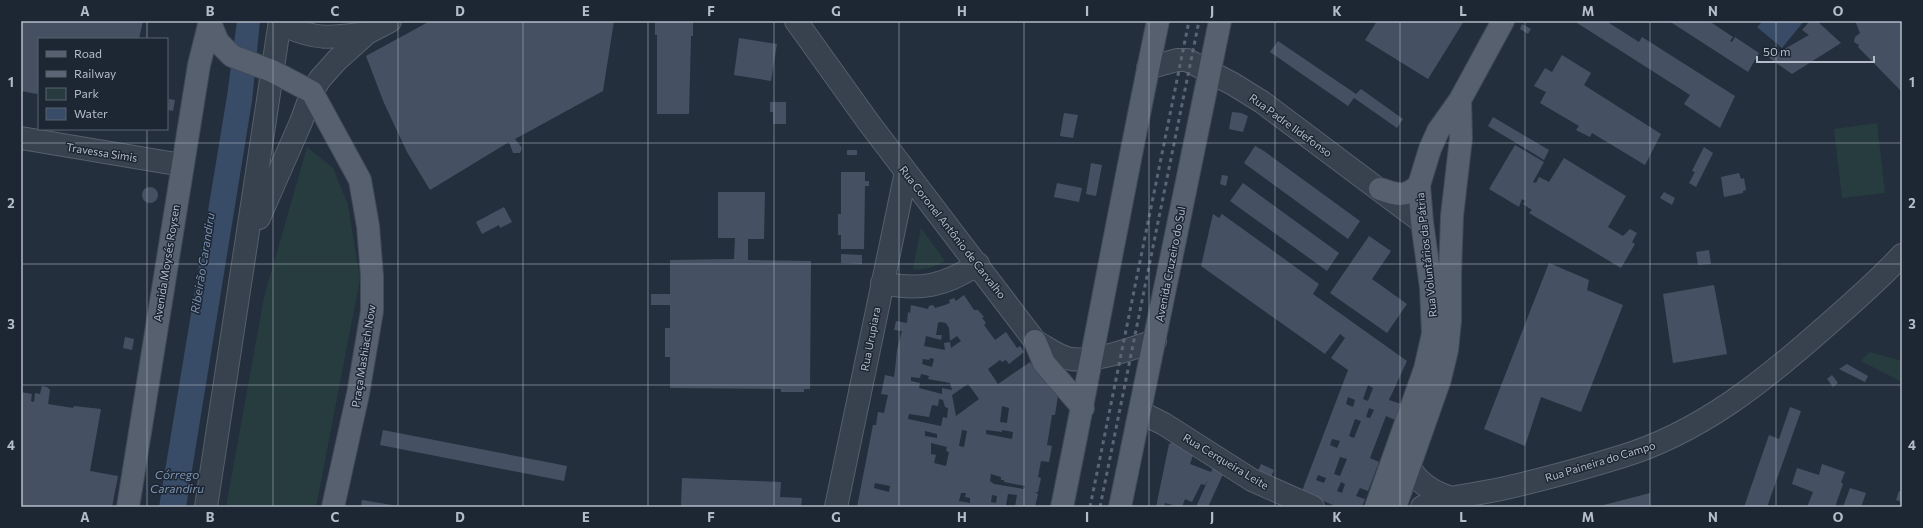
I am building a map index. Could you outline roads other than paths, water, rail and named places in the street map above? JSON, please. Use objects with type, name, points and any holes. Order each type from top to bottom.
[{"type":"main road","points":[[1062,507],[1083,408],[1126,173],[1158,21]]},
{"type":"main road","name":"Avenida Cruzeiro do Sul","points":[[1120,507],[1220,21]]},
{"type":"main road","name":"Rua Voluntários da Pátria","points":[[1376,507],[1430,351],[1432,334],[1432,306],[1419,185],[1430,149],[1438,131],[1460,100],[1503,21]]},
{"type":"main road","points":[[211,25],[218,42],[228,53],[243,62],[265,68],[312,92]]},
{"type":"main road","name":"Avenida Moysés Roysen","points":[[128,507],[199,65],[211,25]]},
{"type":"main road","name":"Praça Mashiach Now","points":[[312,92],[360,180],[368,226],[372,276],[372,311],[358,394],[333,507]]},
{"type":"main road","name":"Rua Voluntários da Pátria","points":[[1395,507],[1444,363],[1450,321],[1452,216],[1461,138],[1460,100]]},
{"type":"main road","points":[[1380,189],[1402,195],[1409,193],[1419,185]]},
{"type":"main road","points":[[1422,222],[1438,244],[1450,274]]},
{"type":"main road","points":[[1035,341],[1044,363],[1083,408]]},
{"type":"street","points":[[206,507],[246,249],[265,68],[280,21]]},
{"type":"street","points":[[286,21],[288,27],[304,34],[319,38],[333,38],[367,33]]},
{"type":"street","points":[[246,249],[302,122],[312,92],[337,60],[367,33],[390,21]]},
{"type":"street","name":"Rua Coronel Antônio de Carvalho","points":[[796,21],[906,172],[978,264],[1035,341],[1060,356],[1071,359],[1092,358],[1128,350],[1155,341]]},
{"type":"street","name":"Rua Padre Ildefonso","points":[[1148,68],[1177,60],[1188,61],[1209,72],[1262,102],[1422,222]]},
{"type":"street","name":"Travessa Simis","points":[[21,138],[182,165]]},
{"type":"street","name":"Rua Urupiara","points":[[836,507],[906,172]]},
{"type":"street","name":"Rua Paineira do Campo","points":[[1422,507],[1449,498],[1505,488],[1622,457],[1660,442],[1686,429],[1712,415],[1770,374],[1864,292],[1902,255]]},
{"type":"street","points":[[882,282],[902,287],[929,286],[942,283],[961,275],[978,264]]},
{"type":"street","name":"Rua Cerqueira Leite","points":[[1140,412],[1164,424],[1252,480],[1312,507]]},
{"type":"street","points":[[1409,467],[1417,478],[1427,487],[1449,498]]},
{"type":"water","name":"Córrego Carandiru","points":[[237,21],[260,21],[252,101],[186,507],[159,507],[227,96]]},
{"type":"water","points":[[1763,21],[1804,21],[1782,48],[1757,27]]},
{"type":"railway","points":[[1090,507],[1189,21]]},
{"type":"railway","points":[[1100,507],[1199,21]]},
{"type":"water label","name":"Ribeirão Carandiru","points":[[202,263]]}]
